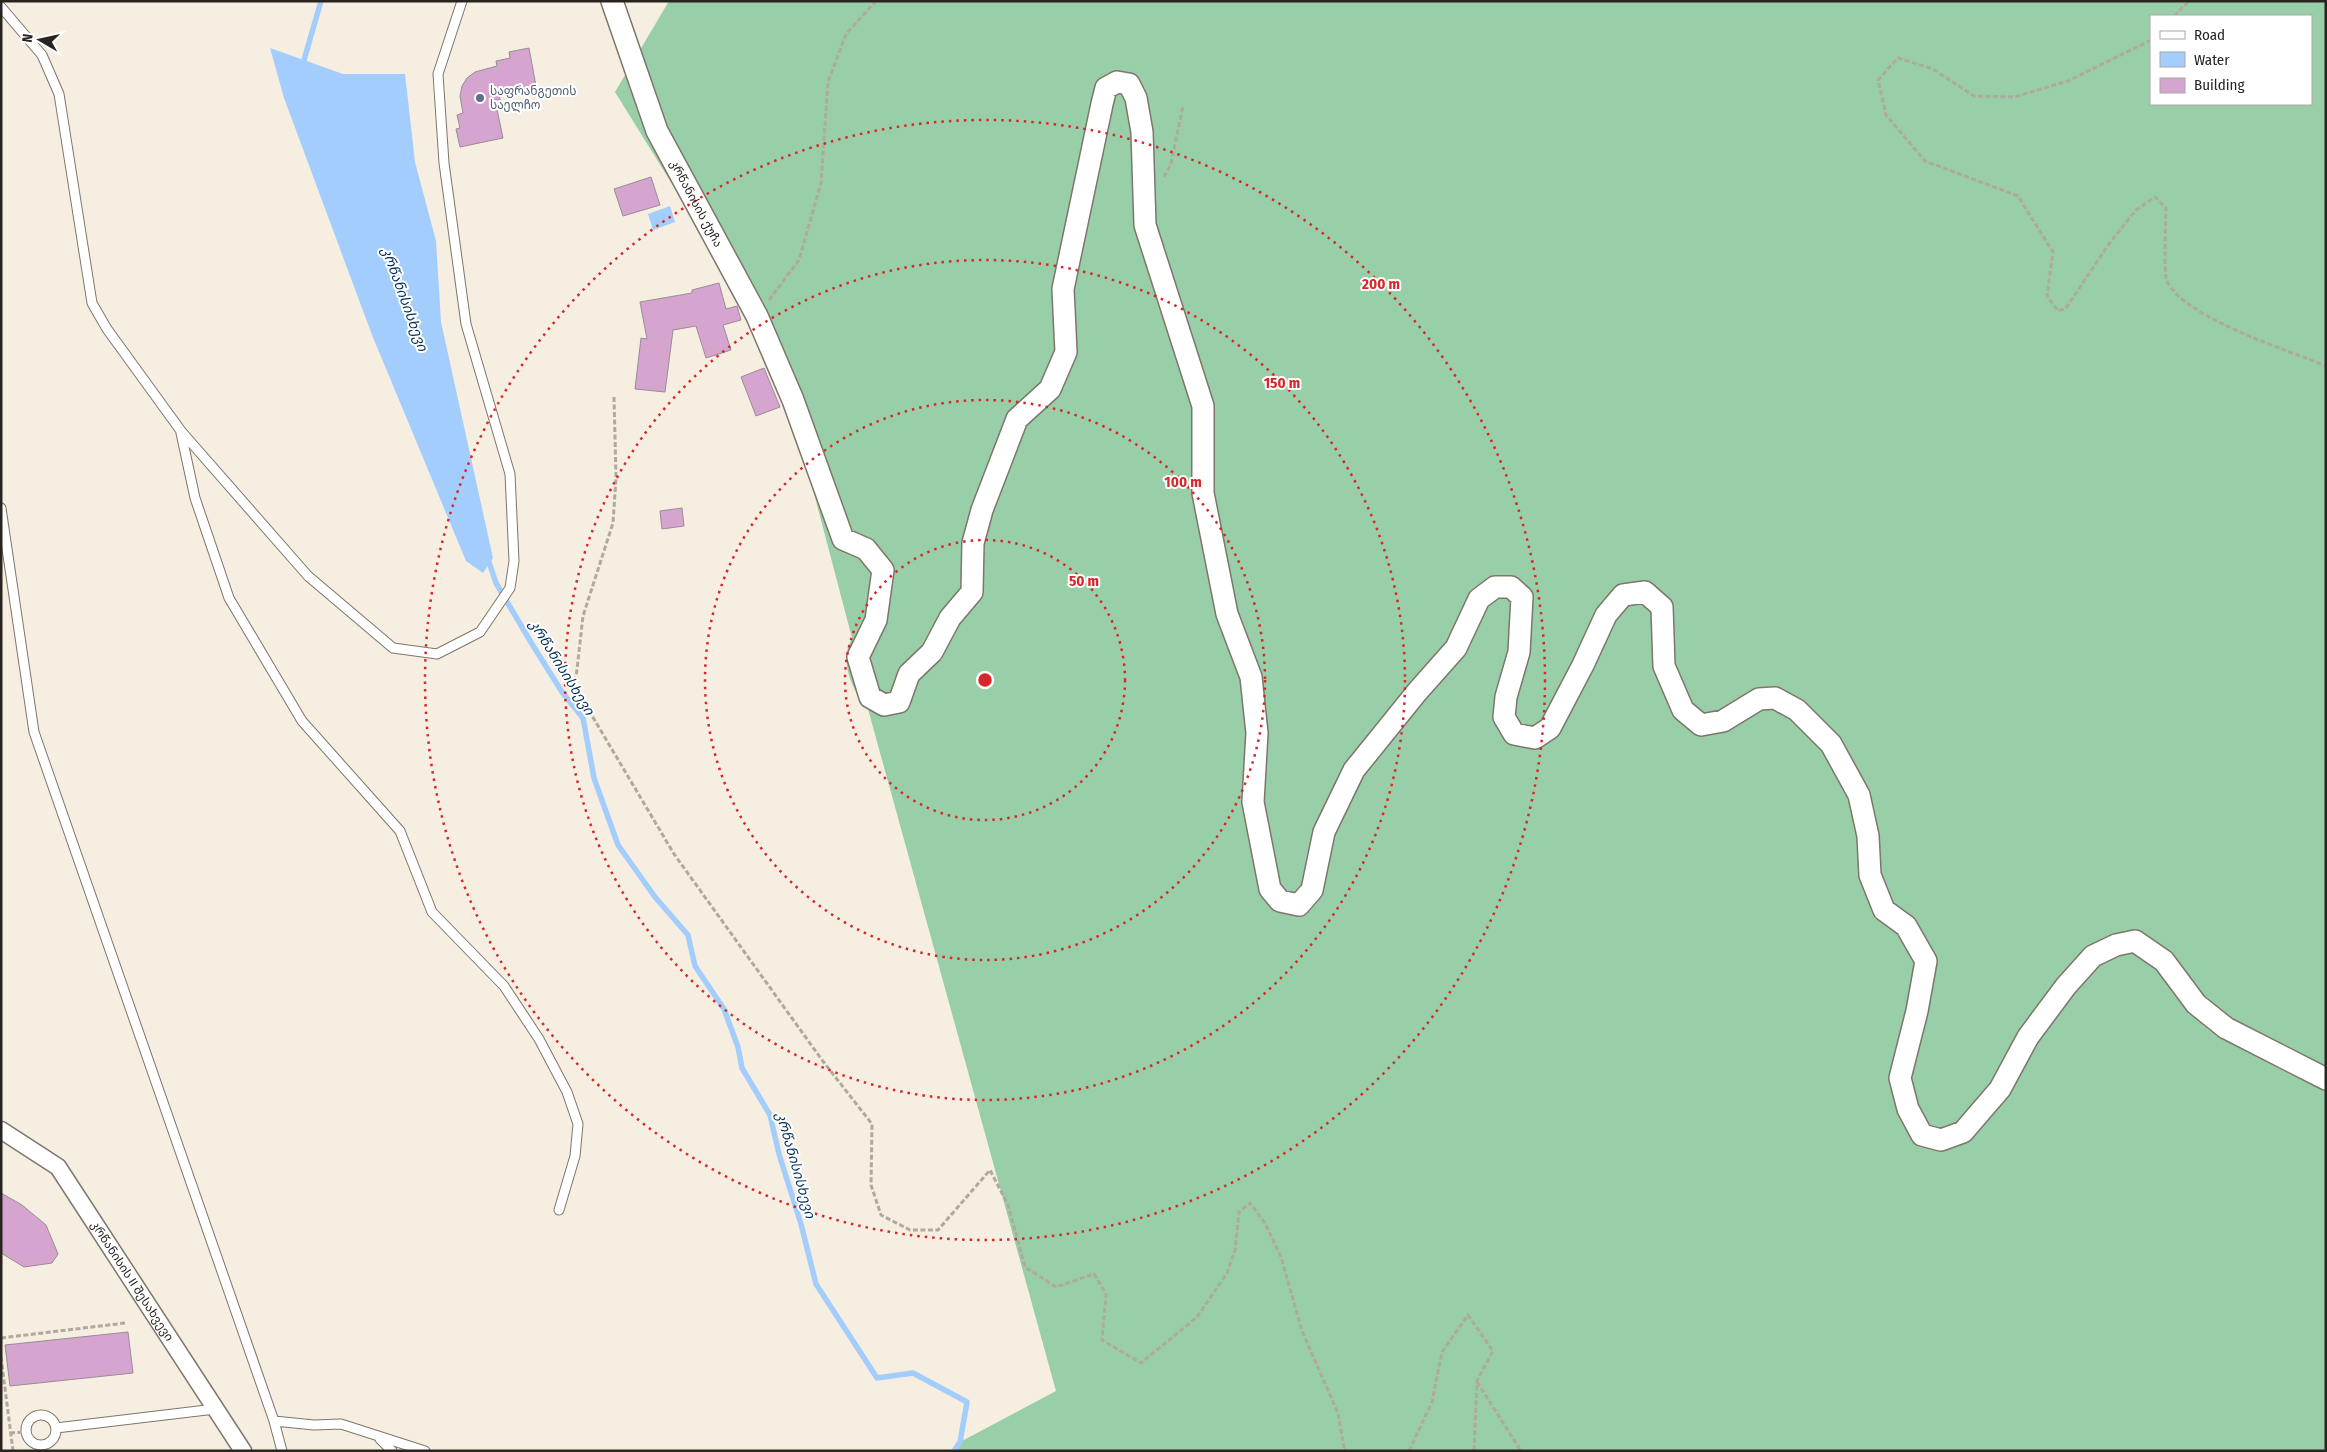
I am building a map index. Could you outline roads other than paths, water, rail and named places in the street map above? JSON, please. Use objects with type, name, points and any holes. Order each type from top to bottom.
[{"type":"street","name":"კრწანისის ქუჩა","points":[[612,1],[657,131],[757,316],[793,400],[844,539],[866,549],[883,570],[876,620],[858,657],[870,697],[884,705],[899,702],[910,674],[932,652],[950,618],[972,592],[973,543],[982,510],[1017,418],[1050,389],[1066,352],[1063,289],[1106,88],[1117,82],[1129,84],[1136,98],[1142,132],[1144,225],[1202,406],[1203,493],[1226,614],[1251,677],[1257,733],[1253,802],[1270,889],[1280,901],[1298,905],[1312,890],[1324,832],[1354,770],[1417,692],[1456,648],[1479,598],[1494,587],[1511,587],[1522,597],[1519,652],[1506,696],[1504,717],[1514,734],[1535,738],[1550,728],[1584,665],[1606,615],[1623,595],[1645,592],[1662,607],[1664,666],[1683,710],[1701,725],[1723,721],[1759,699],[1775,698],[1797,710],[1831,744],[1859,795],[1868,836],[1870,875],[1884,910],[1906,926],[1926,961],[1917,1011],[1900,1078],[1908,1109],[1922,1135],[1941,1140],[1963,1132],[2000,1089],[2028,1038],[2071,980],[2093,956],[2116,945],[2135,941],[2164,961],[2196,1004],[2226,1028],[2326,1079]]},
{"type":"street","name":"კრწანისის II შესახვევი","points":[[1,1130],[58,1167],[243,1451]]},
{"type":"lane","points":[[1,7],[42,55],[59,94],[92,303],[106,329],[181,431],[308,576],[393,648],[436,654],[480,632],[510,588],[514,561],[510,474],[466,324],[444,163],[438,74],[462,1]]},
{"type":"lane","points":[[181,431],[195,498],[229,598],[302,722],[400,831],[432,912],[504,986],[539,1039],[567,1092],[578,1124],[575,1156],[559,1210]]},
{"type":"lane","points":[[1,508],[34,732],[274,1421],[282,1451]]},
{"type":"lane","points":[[56,1428],[215,1409]]},
{"type":"lane","points":[[42,1415],[51,1419],[56,1428],[54,1437],[48,1444],[43,1445],[30,1440],[27,1432],[27,1427],[32,1418],[42,1415]]},
{"type":"lane","points":[[274,1421],[314,1425],[341,1424],[424,1451]]},
{"type":"lane","points":[[378,1437],[392,1451]]},
{"type":"water","points":[[270,48],[343,74],[405,74],[415,162],[436,241],[441,322],[493,558],[483,573],[466,561],[372,335],[284,98]]},
{"type":"water","points":[[670,206],[675,222],[653,230],[648,214]]},
{"type":"waterway","name":"კრწანისისხევი","points":[[306,66],[304,60],[321,1]]},
{"type":"waterway","name":"კრწანისისხევი","points":[[487,556],[496,583],[532,644],[562,692],[583,718],[594,778],[618,845],[655,897],[688,935],[695,966],[724,1009],[738,1047],[742,1068],[770,1115],[779,1154],[801,1224],[816,1284],[877,1378],[913,1373],[967,1402],[960,1442],[954,1451]]},
{"type":"place","name":"საფრანგეთის საელჩო","points":[[480,98]]}]
